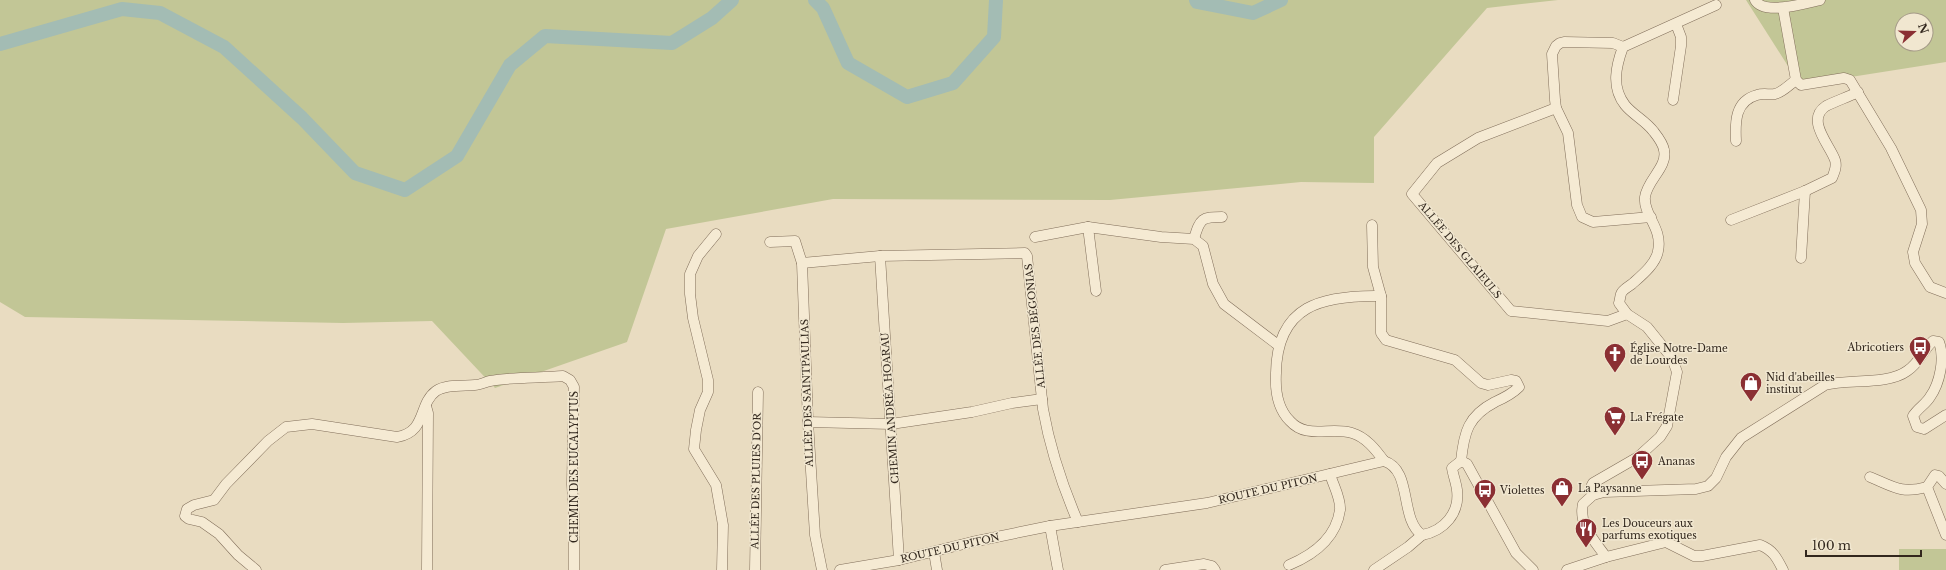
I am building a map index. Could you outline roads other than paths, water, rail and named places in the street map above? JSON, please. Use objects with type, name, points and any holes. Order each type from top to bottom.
[{"type":"street","points":[[1755,0],[1756,3],[1764,7],[1783,8],[1820,0]]},
{"type":"street","points":[[1651,217],[1592,222],[1582,217],[1577,205],[1568,133],[1556,108],[1552,54],[1556,46],[1564,42],[1613,43],[1623,47],[1716,5]]},
{"type":"street","points":[[1783,8],[1796,80],[1801,85],[1847,78],[1858,92],[1890,148],[1921,210],[1922,224],[1913,252],[1915,262],[1930,287],[1946,293]]},
{"type":"street","points":[[1673,100],[1681,46],[1681,37],[1676,24]]},
{"type":"street","points":[[1593,495],[1590,487],[1593,483],[1638,457],[1660,437],[1667,426],[1677,372],[1672,358],[1647,327],[1626,314],[1620,303],[1621,293],[1650,266],[1658,252],[1659,232],[1651,217],[1645,199],[1647,188],[1663,163],[1665,151],[1658,137],[1649,125],[1625,105],[1618,91],[1616,78],[1617,68],[1623,47]]},
{"type":"street","points":[[1736,141],[1736,114],[1741,106],[1750,98],[1767,93],[1774,94],[1796,80]]},
{"type":"street","points":[[1731,220],[1805,191],[1832,178],[1836,168],[1835,159],[1818,128],[1819,117],[1825,107],[1858,92]]},
{"type":"street","name":"ALLÉE DES GLAIEULS","points":[[1556,108],[1478,138],[1437,163],[1412,194],[1511,311],[1608,321],[1626,314]]},
{"type":"street","points":[[1801,258],[1805,191]]},
{"type":"street","points":[[1194,238],[1198,224],[1202,220],[1206,218],[1222,218]]},
{"type":"street","points":[[1372,225],[1373,267],[1381,296],[1381,333],[1386,340],[1455,360],[1481,383],[1488,385],[1511,380],[1516,381],[1519,387],[1514,392],[1481,409],[1470,423],[1462,448],[1461,461],[1452,468],[1457,489],[1457,501],[1453,513],[1446,523],[1437,531],[1422,535],[1408,547],[1374,570]]},
{"type":"street","points":[[1088,227],[1096,291]]},
{"type":"street","points":[[1035,237],[1088,227],[1162,237],[1194,238],[1203,246],[1213,284],[1224,304],[1278,345]]},
{"type":"street","points":[[716,234],[698,256],[690,274],[690,294],[693,318],[708,380],[708,392],[700,410],[694,449],[716,485],[722,525],[722,570]]},
{"type":"street","name":"ALLÉE DES SAINTPAULIAS","points":[[770,242],[795,241],[802,263],[808,422],[815,535],[822,570]]},
{"type":"street","name":"ALLÉE DES BÉGONIAS","points":[[802,263],[880,256],[1025,253],[1027,256],[1042,400],[1047,432],[1064,490],[1078,522]]},
{"type":"street","name":"CHEMIN ANDRÉA HOARAU","points":[[880,256],[899,560]]},
{"type":"street","points":[[1381,296],[1334,299],[1310,308],[1295,316],[1284,330],[1278,345],[1276,391],[1282,409],[1289,420],[1299,430],[1308,432],[1344,431],[1354,433],[1375,448],[1384,461],[1393,465],[1397,470],[1412,521],[1418,532],[1422,535]]},
{"type":"street","points":[[1606,557],[1585,527],[1582,517],[1583,504],[1593,495],[1604,492],[1696,489],[1708,486],[1716,478],[1726,457],[1741,438],[1825,385],[1840,381],[1871,381],[1901,375],[1908,371],[1924,354],[1928,345],[1933,341],[1943,339],[1938,379],[1930,397],[1916,410],[1913,416],[1917,427],[1924,429],[1946,415]]},
{"type":"street","name":"CHEMIN DES EUCALYPTUS","points":[[256,570],[238,556],[219,534],[202,522],[189,519],[185,516],[187,510],[194,505],[214,500],[226,484],[268,441],[286,427],[312,424],[397,437],[408,435],[415,428],[426,406],[436,391],[446,387],[478,385],[490,381],[563,376],[570,380],[574,386],[572,484],[574,516],[574,570]]},
{"type":"street","name":"ALLÉE DES PLUIES D'OR","points":[[755,570],[758,392]]},
{"type":"street","points":[[808,422],[891,424],[972,412],[1012,403],[1042,400]]},
{"type":"street","points":[[426,406],[428,413],[427,570]]},
{"type":"street","name":"ROUTE DU PITON","points":[[840,570],[899,560],[972,542],[1050,526],[1207,503],[1384,461]]},
{"type":"street","points":[[1461,461],[1467,464],[1472,471],[1516,554],[1533,570]]},
{"type":"street","points":[[1289,565],[1313,554],[1330,534],[1340,510],[1339,501],[1330,474]]},
{"type":"street","points":[[1870,477],[1903,490],[1911,491],[1927,487],[1935,475],[1939,476],[1946,484]]},
{"type":"street","points":[[1927,487],[1946,535]]},
{"type":"street","points":[[1050,526],[1058,570]]},
{"type":"street","points":[[1567,570],[1606,557],[1666,542],[1694,556],[1702,556],[1760,545],[1774,553],[1783,570]]},
{"type":"street","points":[[934,552],[937,570]]},
{"type":"street","points":[[1165,570],[1204,564],[1212,566],[1215,570]]},
{"type":"waterway","points":[[0,44],[122,9],[160,13],[224,47],[302,118],[355,173],[405,190],[457,156],[510,65],[545,36],[672,43],[712,18],[732,0]]},
{"type":"waterway","points":[[815,0],[823,8],[848,63],[907,97],[953,83],[994,37],[996,0]]},
{"type":"waterway","points":[[1196,0],[1197,2],[1253,13],[1281,0]]},
{"type":"place","name":"Abricotiers","points":[[1920,366]]},
{"type":"place","name":"Église Notre-Dame de Lourdes","points":[[1615,374]]},
{"type":"place","name":"Nid d'abeilles institut","points":[[1751,402]]},
{"type":"place","name":"La Frégate","points":[[1615,436]]},
{"type":"place","name":"Ananas","points":[[1642,480]]},
{"type":"place","name":"La Paysanne","points":[[1562,508]]},
{"type":"place","name":"Violettes","points":[[1485,510]]},
{"type":"place","name":"Les Douceurs aux parfums exotiques","points":[[1586,548]]}]
